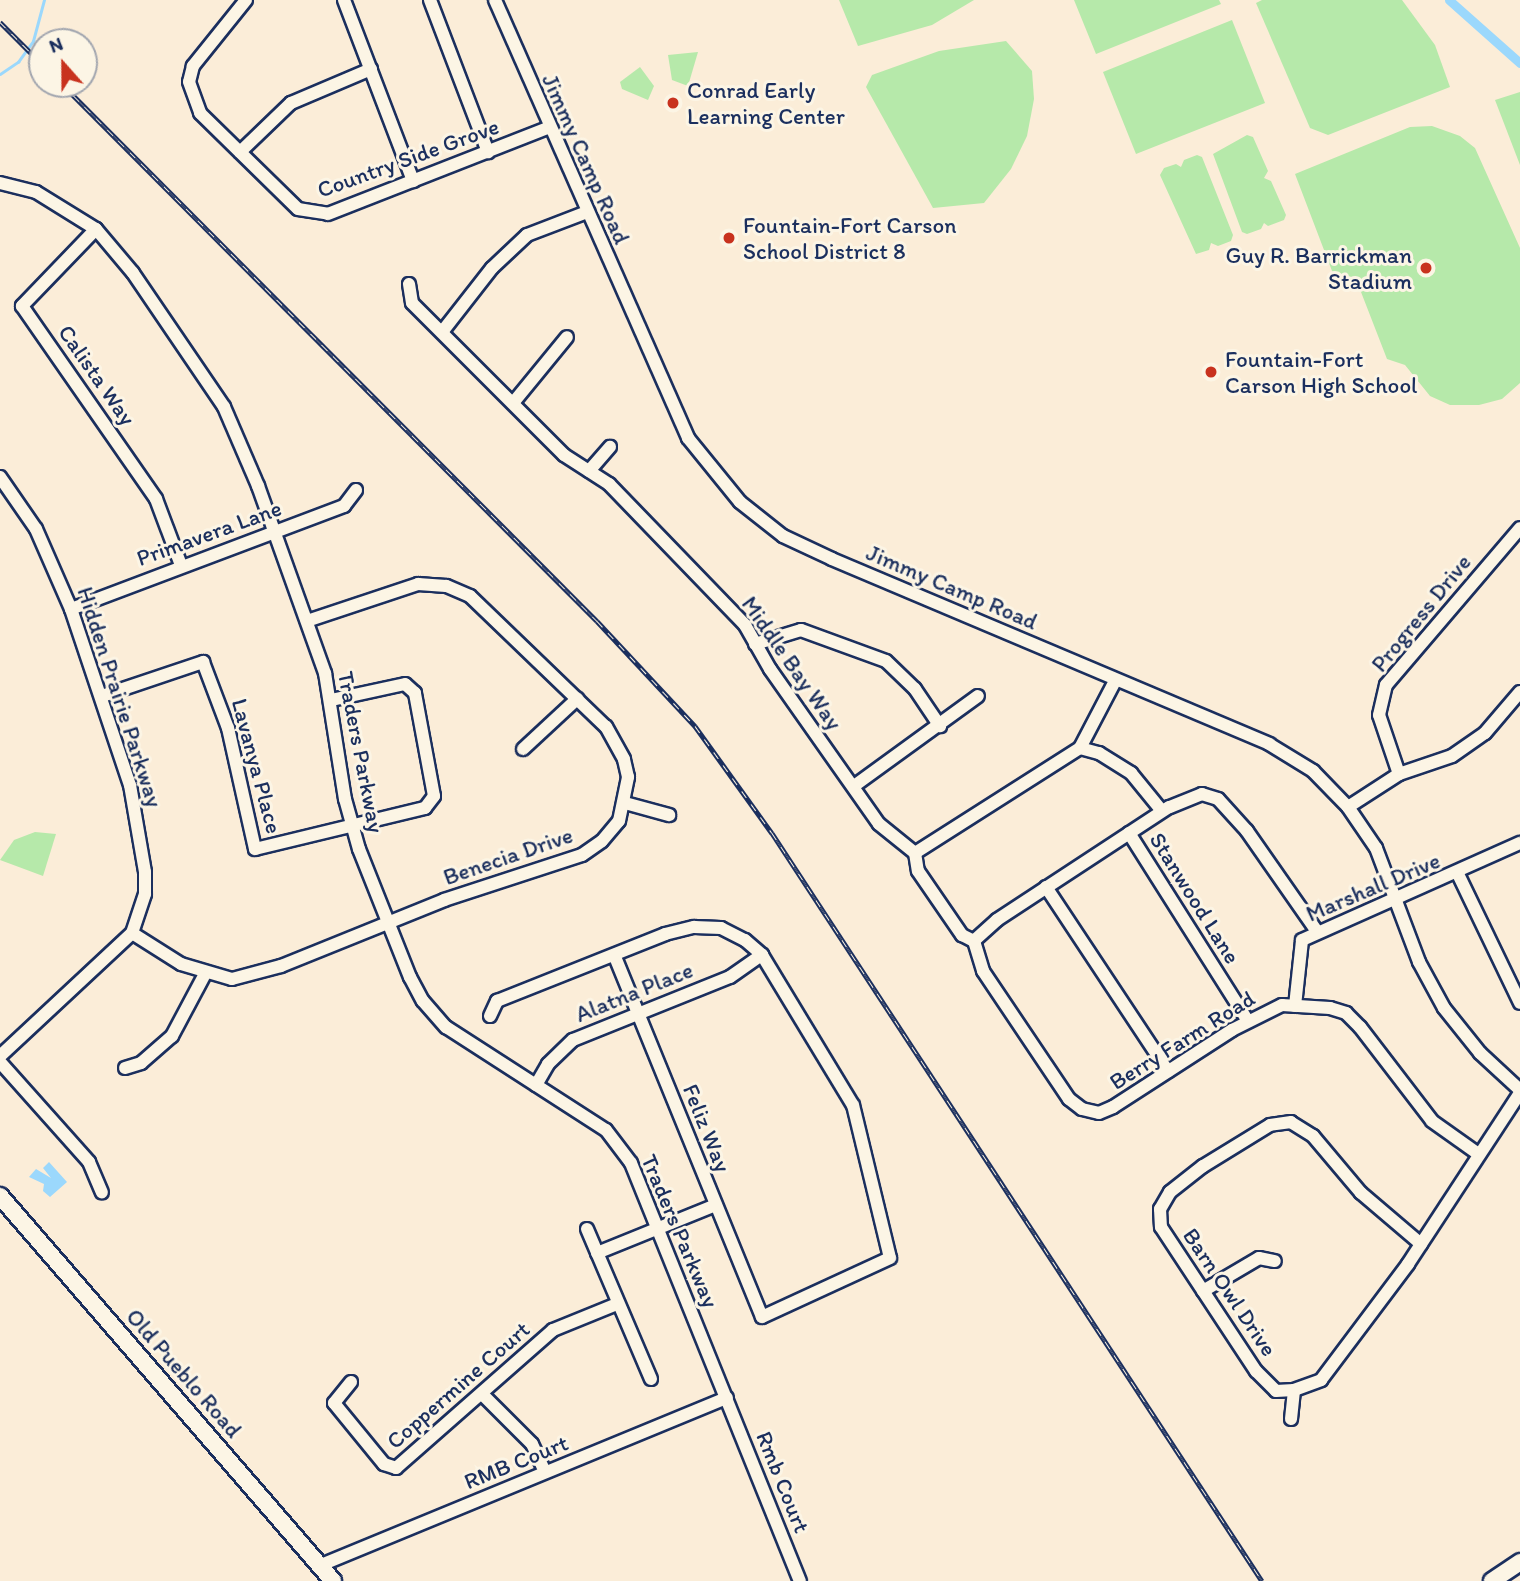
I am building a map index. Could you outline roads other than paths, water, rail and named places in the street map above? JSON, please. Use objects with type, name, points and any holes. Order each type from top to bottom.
[{"type":"main road","name":"Old Pueblo Road","points":[[0,1196],[333,1581]]},
{"type":"main road","points":[[1492,1581],[1520,1562]]},
{"type":"street","name":"Country Side Grove","points":[[246,0],[193,66],[189,82],[200,113],[298,209],[315,215],[328,214],[550,127]]},
{"type":"street","points":[[344,0],[414,181]]},
{"type":"street","points":[[429,0],[488,152]]},
{"type":"street","name":"Jimmy Camp Road","points":[[495,0],[688,438],[740,502],[783,536],[1115,681],[1269,744],[1313,771],[1348,807],[1376,848],[1419,962],[1444,1008],[1480,1053],[1520,1091]]},
{"type":"street","points":[[240,152],[291,103],[371,69]]},
{"type":"street","name":"Traders Parkway","points":[[0,183],[37,192],[96,229],[134,274],[224,407],[307,621],[331,700],[353,826],[387,922],[423,1001],[446,1027],[606,1130],[631,1163],[727,1398]]},
{"type":"street","points":[[442,332],[492,268],[527,235],[587,212]]},
{"type":"street","name":"Calista Way","points":[[96,229],[22,306],[156,499],[181,565]]},
{"type":"street","name":"Middle Bay Way","points":[[409,284],[412,303],[564,454],[609,484],[737,617],[879,824],[915,853]]},
{"type":"street","points":[[513,403],[567,337]]},
{"type":"street","points":[[590,471],[611,447]]},
{"type":"street","name":"Hidden Prairie Parkway","points":[[0,477],[36,529],[71,608],[102,696],[138,816],[145,872],[145,894],[132,933],[0,1056]]},
{"type":"street","name":"Primavera Lane","points":[[71,608],[344,506],[356,490]]},
{"type":"street","name":"Progress Drive","points":[[1399,774],[1378,715],[1386,685],[1520,528]]},
{"type":"street","name":"Benecia Drive","points":[[132,933],[205,974],[232,979],[281,966],[387,922],[582,855],[602,841],[618,821],[625,803],[628,777],[624,759],[606,727],[470,596],[446,586],[418,584],[307,621]]},
{"type":"street","points":[[755,643],[801,630],[886,661],[915,689],[940,726]]},
{"type":"street","name":"Lavanya Place","points":[[102,696],[203,662],[228,729],[255,849],[353,826]]},
{"type":"street","points":[[1115,681],[1080,748],[915,853],[918,871],[962,935],[974,941],[1046,887],[1162,811],[1190,796],[1218,799],[1247,831],[1316,930]]},
{"type":"street","points":[[331,700],[405,684],[415,693],[435,785],[434,796],[425,808],[353,826]]},
{"type":"street","points":[[1348,807],[1399,774],[1452,756],[1485,733],[1520,692]]},
{"type":"street","points":[[854,786],[978,696]]},
{"type":"street","points":[[523,749],[577,699]]},
{"type":"street","points":[[1080,748],[1099,753],[1131,773],[1162,811]]},
{"type":"street","points":[[625,803],[669,815]]},
{"type":"street","name":"Stanwood Lane","points":[[1129,833],[1248,1021]]},
{"type":"street","name":"Marshall Drive","points":[[1295,1006],[1302,940],[1316,930],[1458,874],[1520,843]]},
{"type":"street","points":[[1458,874],[1520,1003]]},
{"type":"street","points":[[1046,887],[1168,1071]]},
{"type":"street","points":[[490,1016],[497,1001],[694,927],[720,928],[762,955]]},
{"type":"street","name":"Berry Farm Road","points":[[974,941],[983,971],[1069,1099],[1082,1109],[1099,1113],[1113,1107],[1248,1021],[1282,1005],[1295,1006],[1346,1013],[1432,1121],[1478,1153]]},
{"type":"street","name":"Feliz Way","points":[[614,955],[762,1317],[890,1258],[853,1105],[762,955]]},
{"type":"street","name":"Alatna Place","points":[[536,1085],[548,1064],[573,1040],[637,1012],[730,977],[762,955]]},
{"type":"street","points":[[125,1068],[141,1063],[172,1036],[205,974]]},
{"type":"street","points":[[0,1062],[89,1162],[102,1192]]},
{"type":"street","points":[[1291,1419],[1294,1390],[1321,1380],[1421,1244],[1520,1091]]},
{"type":"street","name":"Barn Owl Drive","points":[[1294,1390],[1276,1391],[1256,1371],[1161,1227],[1155,1207],[1203,1166],[1270,1125],[1291,1122],[1313,1136],[1361,1193],[1421,1244]]},
{"type":"street","points":[[597,1253],[716,1205]]},
{"type":"street","points":[[587,1229],[651,1379]]},
{"type":"street","points":[[1203,1291],[1259,1258],[1275,1261]]},
{"type":"street","name":"Coppermine Court","points":[[351,1382],[334,1404],[384,1464],[396,1468],[483,1395],[553,1330],[617,1304]]},
{"type":"street","points":[[483,1395],[532,1444],[545,1472]]},
{"type":"street","name":"RMB Court","points":[[321,1565],[727,1398]]},
{"type":"street","name":"Rmb Court","points":[[727,1398],[800,1581]]},
{"type":"water","points":[[49,1162],[67,1182],[50,1197],[43,1191],[44,1184],[29,1177],[36,1169],[51,1178],[43,1168]]},
{"type":"waterway","points":[[0,74],[18,62],[33,41],[44,0]]},
{"type":"waterway","points":[[1449,0],[1520,63]]},
{"type":"railway","points":[[0,22],[28,50]]},
{"type":"railway","points":[[76,98],[597,621],[695,726],[772,833],[1262,1581]]},
{"type":"place","name":"Conrad Early Learning Center","points":[[673,103]]},
{"type":"place","name":"Fountain-Fort Carson School District 8","points":[[729,238]]},
{"type":"place","name":"Guy R. Barrickman Stadium","points":[[1426,268]]},
{"type":"place","name":"Fountain-Fort Carson High School","points":[[1211,372]]}]
